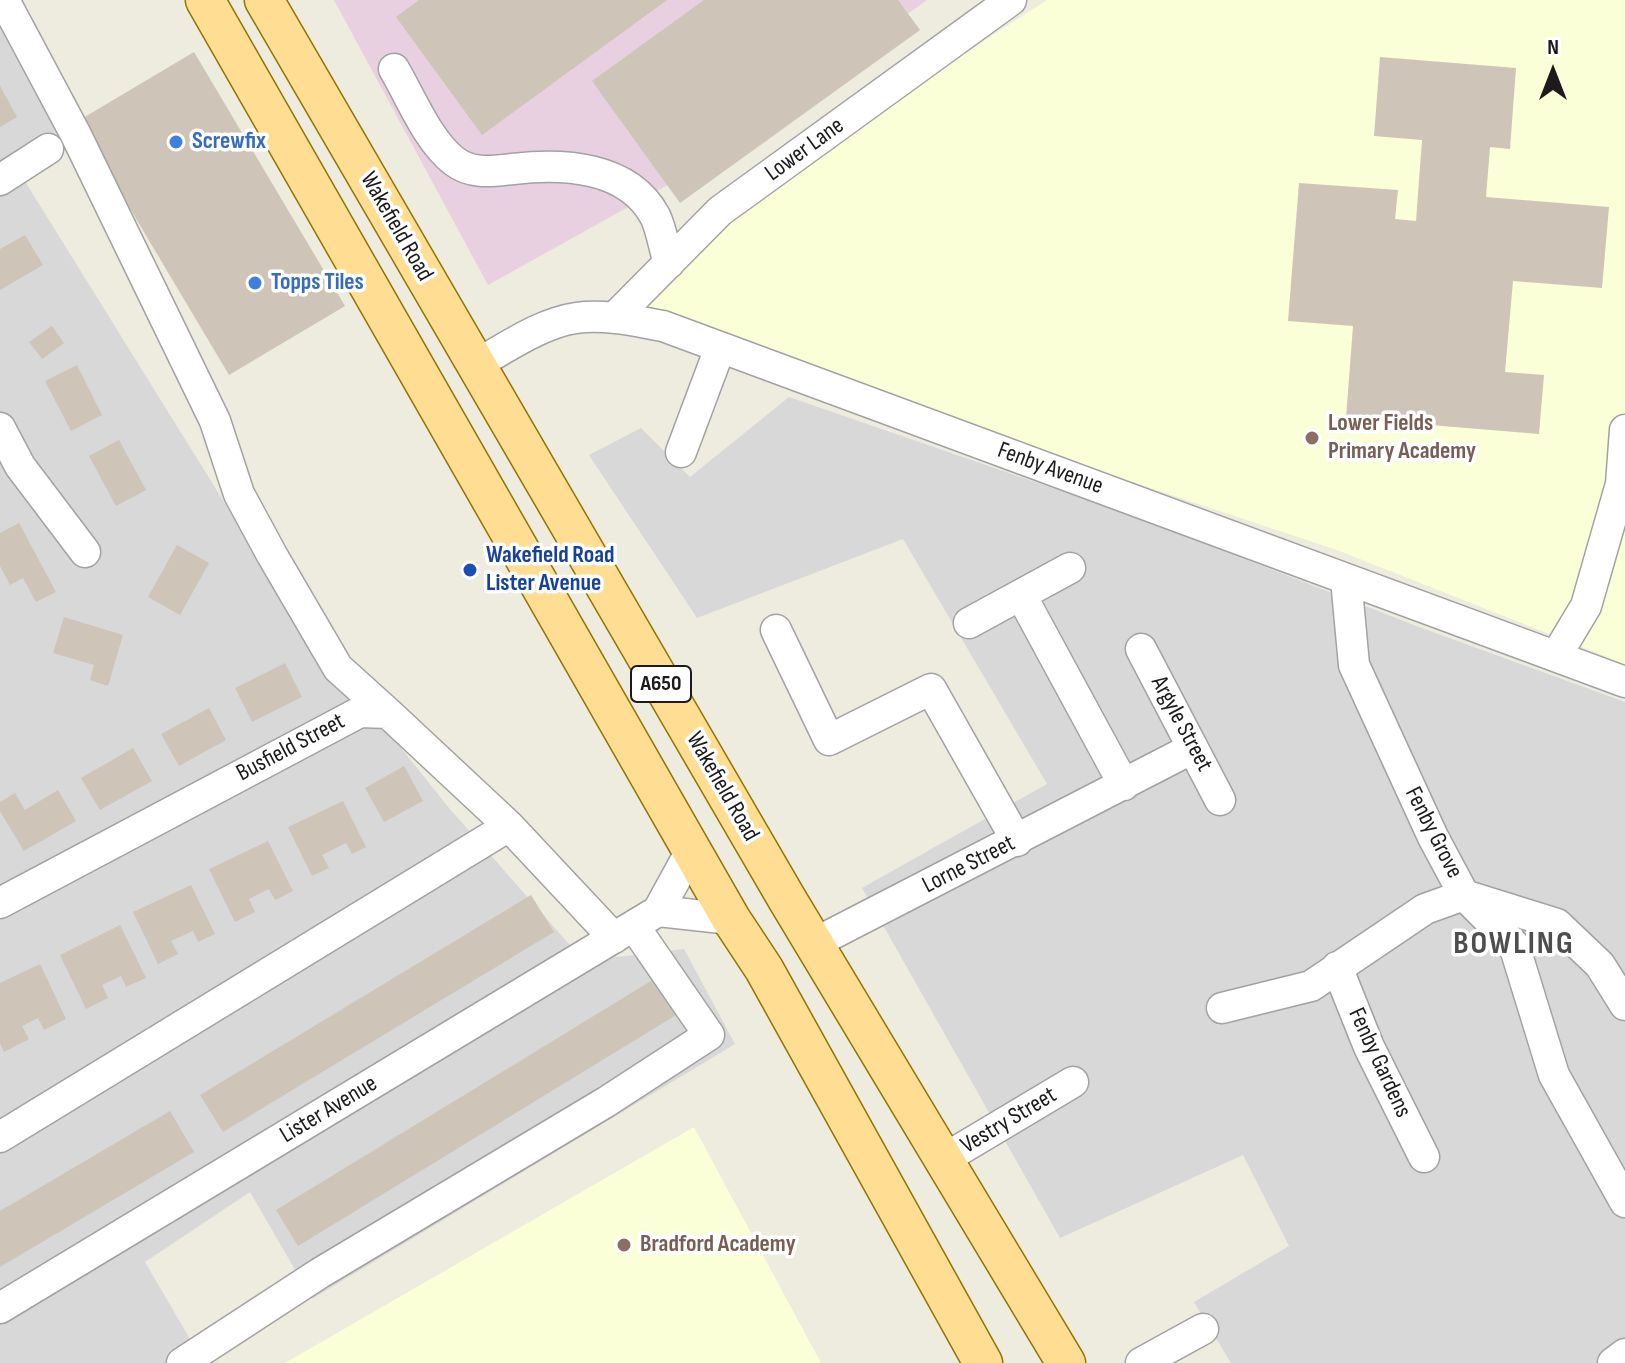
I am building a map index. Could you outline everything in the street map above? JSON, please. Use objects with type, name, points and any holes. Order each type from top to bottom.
[{"type":"main road","name":"A650","points":[[205,0],[693,847],[731,919],[764,969],[983,1363]]},
{"type":"main road","name":"Wakefield Road","points":[[264,0],[813,944],[1066,1363]]},
{"type":"street","points":[[4,0],[76,135],[215,421],[239,494],[338,668],[509,826],[636,925],[709,1035],[606,1102],[320,1273],[182,1363]]},
{"type":"street","name":"Lower Lane","points":[[614,318],[720,211],[1006,2]]},
{"type":"street","points":[[394,69],[442,149],[455,163],[471,170],[491,172],[529,168],[586,169],[611,177],[638,194],[655,217],[669,263]]},
{"type":"street","points":[[0,180],[48,149]]},
{"type":"street","name":"Fenby Avenue","points":[[475,365],[530,334],[575,318],[614,318],[663,326],[1625,682]]},
{"type":"street","points":[[681,452],[720,348]]},
{"type":"street","points":[[0,428],[20,466],[84,552]]},
{"type":"street","points":[[1556,656],[1586,606],[1623,483],[1625,430]]},
{"type":"street","points":[[969,623],[1070,568]]},
{"type":"street","name":"Fenby Grove","points":[[1346,579],[1354,665],[1433,837],[1464,895],[1557,924],[1600,965],[1625,1005]]},
{"type":"street","points":[[1021,595],[1124,785]]},
{"type":"street","points":[[776,630],[829,740],[931,689],[1017,841]]},
{"type":"street","name":"Argyle Street","points":[[1141,649],[1220,800]]},
{"type":"street","name":"Busfield Street","points":[[0,903],[360,712],[388,713]]},
{"type":"street","name":"Lorne Street","points":[[813,944],[1193,748]]},
{"type":"street","points":[[0,1137],[509,826]]},
{"type":"street","points":[[636,925],[693,847]]},
{"type":"street","points":[[1222,1008],[1311,986],[1425,909],[1464,895],[1514,945],[1554,1075],[1625,1202]]},
{"type":"street","points":[[636,925],[731,919]]},
{"type":"street","name":"Lister Avenue","points":[[0,1308],[636,925]]},
{"type":"street","name":"Fenby Gardens","points":[[1337,967],[1369,1047],[1424,1157]]},
{"type":"street","name":"Vestry Street","points":[[944,1159],[1073,1082]]},
{"type":"street","points":[[1141,1363],[1203,1329]]},
{"type":"street","points":[[1613,1363],[1625,1354]]},
{"type":"shaded area","points":[[334,0],[927,0],[675,181],[488,285]]},
{"type":"shaded area","name":"Lower Fields Primary Academy","points":[[1047,0],[1625,0],[1625,664],[1337,550],[663,326],[614,318],[720,211]]},
{"type":"shaded area","points":[[0,16],[60,140],[21,175],[342,692],[389,733],[449,808],[584,961],[684,949],[735,1044],[312,1299],[250,1192],[145,1262],[204,1363],[0,1363]]},
{"type":"shaded area","points":[[789,397],[1145,520],[1419,627],[1625,702],[1625,1363],[1231,1363],[1194,1302],[1289,1246],[1243,1155],[1060,1238],[862,888],[1047,784],[903,539],[697,618],[589,455],[641,428],[690,477]]},
{"type":"shaded area","name":"Bradford Academy","points":[[694,1127],[821,1363],[285,1363]]},
{"type":"building","points":[[419,0],[667,0],[482,135],[396,17]]},
{"type":"building","points":[[704,0],[898,0],[920,30],[680,203],[592,81]]},
{"type":"building","points":[[194,52],[345,306],[229,375],[78,121]]},
{"type":"building","points":[[1380,57],[1516,68],[1510,149],[1490,147],[1486,197],[1609,207],[1602,288],[1513,281],[1505,372],[1544,375],[1539,434],[1346,418],[1353,326],[1288,321],[1299,183],[1398,190],[1395,219],[1416,221],[1422,140],[1374,136]]},
{"type":"building","points":[[0,86],[17,117],[0,127]]},
{"type":"building","points":[[25,235],[43,265],[0,290],[0,249]]},
{"type":"building","points":[[52,326],[64,343],[42,359],[29,342]]},
{"type":"building","points":[[77,365],[102,415],[71,431],[45,381]]},
{"type":"building","points":[[119,440],[146,490],[116,506],[89,456]]},
{"type":"building","points":[[19,523],[56,592],[36,602],[23,578],[10,585],[0,566],[0,533]]},
{"type":"building","points":[[177,545],[209,563],[180,615],[148,597]]},
{"type":"building","points":[[64,617],[123,635],[108,686],[90,680],[94,665],[53,653]]},
{"type":"building","points":[[285,663],[302,697],[252,722],[235,688]]},
{"type":"building","points":[[209,708],[226,740],[179,766],[161,734]]},
{"type":"building","points":[[133,748],[152,781],[100,810],[81,778]]},
{"type":"building","points":[[404,766],[423,801],[384,822],[365,788]]},
{"type":"building","points":[[58,790],[76,821],[24,851],[0,811],[0,802],[15,793],[25,810]]},
{"type":"building","points":[[343,801],[366,847],[352,854],[346,843],[322,855],[329,868],[312,876],[288,827]]},
{"type":"building","points":[[268,841],[293,891],[275,900],[269,889],[249,899],[255,912],[235,922],[209,869]]},
{"type":"building","points":[[191,885],[215,934],[198,942],[193,931],[171,941],[178,954],[158,964],[133,912]]},
{"type":"building","points":[[531,895],[554,932],[223,1132],[200,1095]]},
{"type":"building","points":[[120,925],[146,978],[126,987],[121,976],[102,985],[108,998],[86,1009],[60,955]]},
{"type":"building","points":[[40,964],[66,1019],[44,1030],[38,1018],[22,1026],[29,1039],[4,1052],[0,1043],[0,983]]},
{"type":"building","points":[[664,973],[686,1009],[298,1246],[276,1210]]},
{"type":"building","points":[[170,1111],[194,1152],[0,1267],[0,1211]]},
{"type":"place","name":"Screwfix","points":[[176,142]]},
{"type":"place","name":"Topps Tiles","points":[[255,283]]},
{"type":"place","name":"Lower Fields Primary Academy","points":[[1312,438]]},
{"type":"place","name":"Wakefield Road Lister Avenue","points":[[470,570]]},
{"type":"place","name":"Bradford Academy","points":[[624,1245]]},
{"type":"district","name":"BOWLING","points":[[1514,945]]}]
